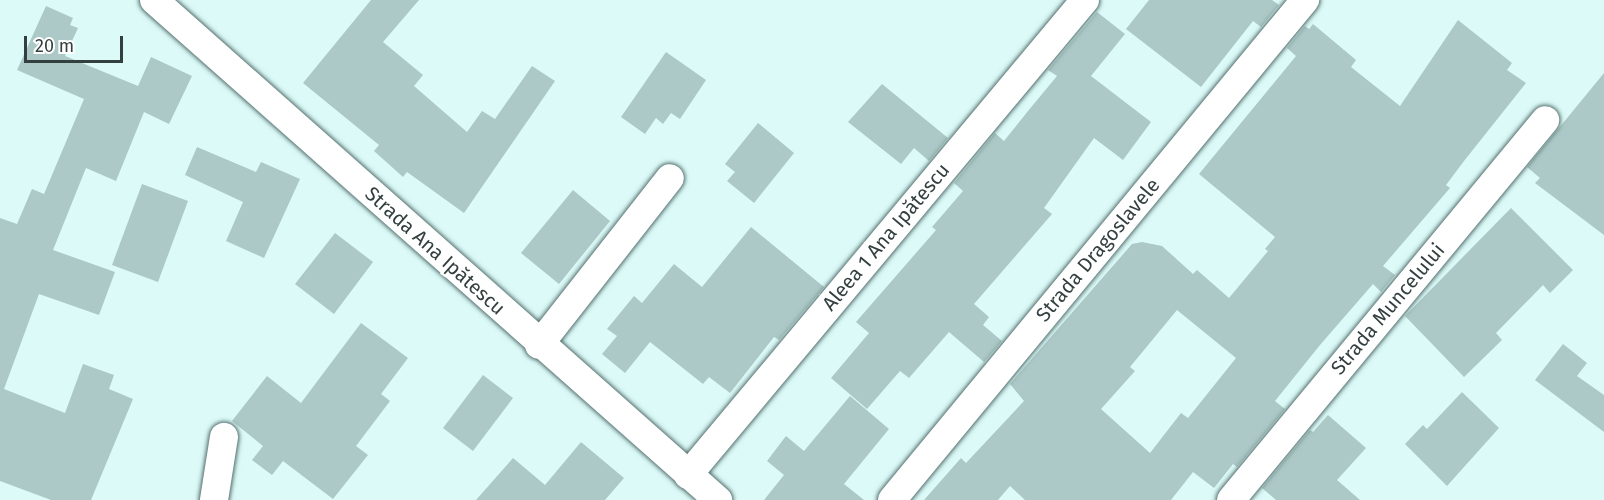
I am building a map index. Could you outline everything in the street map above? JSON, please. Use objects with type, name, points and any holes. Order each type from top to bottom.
[{"type":"street","name":"Strada Ana Ipătescu","points":[[154,0],[539,345],[718,500]]},
{"type":"street","name":"Aleea 1 Ana Ipătescu","points":[[688,475],[1085,0]]},
{"type":"street","name":"Strada Dragoslavele","points":[[892,500],[1305,0]]},
{"type":"street","name":"Strada Muncelului","points":[[1232,500],[1545,120]]},
{"type":"street","points":[[539,345],[670,178]]},
{"type":"street","points":[[214,500],[224,437]]},
{"type":"building","points":[[371,0],[419,0],[383,42],[423,75],[414,86],[467,132],[482,111],[495,119],[532,66],[555,81],[464,213],[407,172],[403,177],[374,151],[379,145],[303,83]]},
{"type":"building","points":[[1149,0],[1272,0],[1279,5],[1261,27],[1253,21],[1201,87],[1126,29]]},
{"type":"building","points":[[46,6],[73,18],[70,25],[78,28],[65,56],[138,86],[151,57],[192,76],[169,124],[144,112],[116,181],[86,168],[53,250],[115,272],[99,315],[39,294],[4,389],[65,413],[83,364],[114,375],[109,389],[133,399],[91,500],[51,500],[0,481],[0,218],[17,224],[32,189],[44,194],[84,99],[17,70]]},
{"type":"building","points":[[1097,12],[1125,34],[1091,76],[1151,122],[1123,160],[1094,138],[1044,208],[1052,214],[974,304],[989,317],[983,325],[1002,341],[984,362],[949,332],[909,378],[900,371],[867,409],[831,378],[869,333],[856,322],[936,230],[932,227],[963,191],[954,183],[995,133],[1004,141],[1057,76],[1048,70]]},
{"type":"building","points":[[1458,20],[1512,63],[1507,70],[1526,83],[1446,185],[1450,188],[1383,266],[1395,275],[1381,292],[1373,284],[1320,345],[1275,401],[1285,409],[1237,467],[1233,464],[1214,488],[1193,472],[1171,500],[1025,500],[1010,486],[998,500],[924,500],[961,458],[966,463],[1024,401],[1010,384],[1132,244],[1142,242],[1162,246],[1193,274],[1197,270],[1229,298],[1268,251],[1265,249],[1275,237],[1199,174],[1296,56],[1287,48],[1305,26],[1309,29],[1313,24],[1356,60],[1351,67],[1400,106]],"holes":[[[1177,310],[1236,358],[1188,418],[1181,413],[1150,453],[1101,409],[1135,371],[1130,367]]]},
{"type":"building","points":[[666,52],[706,80],[680,119],[671,113],[663,124],[656,118],[645,134],[621,117]]},
{"type":"building","points":[[1604,73],[1604,235],[1535,183],[1540,178],[1527,167]]},
{"type":"building","points":[[882,84],[948,138],[929,161],[914,148],[901,164],[848,122]]},
{"type":"building","points":[[758,123],[794,153],[754,203],[727,181],[735,172],[725,164]]},
{"type":"building","points":[[197,147],[256,172],[261,162],[300,179],[264,258],[226,241],[243,202],[185,175]]},
{"type":"building","points":[[142,184],[188,201],[158,282],[112,265]]},
{"type":"building","points":[[573,190],[610,221],[559,284],[521,253]]},
{"type":"building","points":[[1511,208],[1573,270],[1550,293],[1543,285],[1496,333],[1502,340],[1464,377],[1405,316]]},
{"type":"building","points":[[751,227],[824,287],[779,340],[774,337],[730,393],[709,377],[703,384],[650,342],[625,373],[602,354],[617,336],[607,329],[634,296],[642,303],[674,264],[702,287]]},
{"type":"building","points":[[335,233],[373,262],[334,314],[295,284]]},
{"type":"building","points":[[361,323],[408,358],[381,394],[390,401],[356,446],[368,455],[333,499],[283,461],[272,475],[252,460],[263,446],[232,421],[267,376],[301,403]]},
{"type":"building","points":[[1563,344],[1587,363],[1577,376],[1604,395],[1604,432],[1535,380]]},
{"type":"building","points":[[483,375],[513,398],[473,451],[443,428]]},
{"type":"building","points":[[1462,392],[1499,428],[1447,486],[1405,444],[1423,425],[1427,429]]},
{"type":"building","points":[[850,396],[889,429],[844,484],[864,500],[764,500],[784,475],[767,461],[786,436],[804,451]]},
{"type":"building","points":[[1328,415],[1366,448],[1337,480],[1360,500],[1276,500],[1262,488],[1310,430],[1313,432]]},
{"type":"building","points":[[581,442],[624,478],[605,500],[476,500],[513,458],[545,485]]}]
